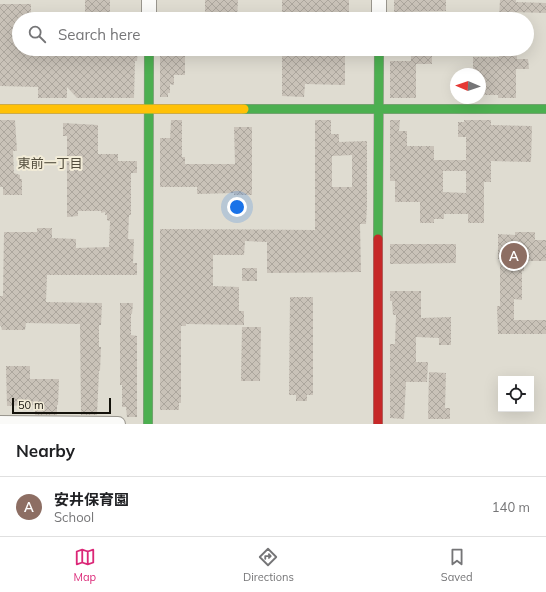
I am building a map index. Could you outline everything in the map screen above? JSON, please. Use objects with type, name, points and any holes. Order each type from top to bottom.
[{"type":"street","points":[[149,0],[149,12]]},
{"type":"street","points":[[379,0],[379,12]]},
{"type":"street","points":[[148,424],[149,56]]},
{"type":"street","points":[[378,424],[379,56]]},
{"type":"street","points":[[0,109],[546,109]]},
{"type":"street","points":[[0,423],[118,424]]},
{"type":"building","points":[[85,0],[110,0],[110,12],[85,12]]},
{"type":"building","points":[[205,0],[238,0],[237,12],[205,12]]},
{"type":"building","points":[[282,0],[349,0],[349,12],[282,12]]},
{"type":"building","points":[[394,0],[446,0],[446,11],[394,12]]},
{"type":"building","points":[[500,0],[546,3],[546,13],[499,12]]},
{"type":"building","points":[[0,4],[31,4],[31,12],[12,12],[12,56],[137,56],[137,61],[135,61],[134,98],[77,98],[67,87],[67,98],[38,98],[38,87],[0,86]]},
{"type":"building","points":[[160,56],[185,56],[185,75],[174,75],[174,85],[170,84],[170,93],[168,93],[168,97],[160,97]]},
{"type":"building","points":[[282,56],[345,56],[345,85],[305,84],[304,97],[282,96]]},
{"type":"building","points":[[411,56],[432,56],[432,64],[416,64],[416,98],[390,98],[390,61],[411,61]]},
{"type":"building","points":[[517,56],[517,59],[528,59],[529,69],[516,69],[516,98],[498,98],[498,95],[486,95],[486,68],[473,68],[473,57]]},
{"type":"building","points":[[0,120],[15,120],[17,151],[13,151],[14,173],[20,175],[20,179],[22,179],[22,195],[3,195],[3,187],[0,187]]},
{"type":"building","points":[[171,120],[182,120],[182,157],[185,157],[185,164],[235,164],[234,127],[252,127],[252,195],[234,195],[234,193],[197,194],[197,187],[160,187],[160,138],[170,138]]},
{"type":"building","points":[[315,120],[331,120],[331,134],[339,134],[339,142],[367,141],[366,224],[360,224],[361,272],[267,273],[267,242],[245,241],[244,255],[213,255],[213,286],[239,287],[239,311],[244,311],[244,325],[186,324],[186,326],[181,326],[181,403],[179,403],[179,410],[160,410],[160,229],[315,230]],"holes":[[[352,155],[352,187],[332,187],[332,156]]]},
{"type":"building","points":[[390,120],[400,120],[399,131],[407,131],[407,146],[434,146],[434,160],[466,160],[466,137],[458,137],[458,122],[464,122],[464,120],[491,120],[491,125],[532,126],[531,162],[491,161],[491,182],[484,182],[484,223],[468,223],[468,214],[444,214],[444,219],[434,219],[434,223],[420,223],[420,202],[395,202],[395,181],[390,181]],"holes":[[[443,171],[466,171],[466,193],[443,192]]]},
{"type":"building","points":[[63,123],[98,125],[98,154],[118,154],[118,161],[137,161],[137,173],[131,173],[131,215],[129,215],[128,239],[134,239],[133,263],[137,263],[137,275],[47,275],[46,302],[102,303],[101,325],[99,325],[99,347],[101,347],[97,415],[81,415],[80,324],[26,323],[25,330],[2,330],[0,326],[0,296],[3,296],[4,232],[37,232],[37,228],[52,228],[52,238],[76,239],[76,248],[109,247],[110,221],[107,220],[107,215],[105,215],[105,212],[78,211],[78,216],[67,217],[67,136],[63,136]]},
{"type":"building","points":[[515,232],[535,232],[535,240],[546,240],[546,261],[524,261],[524,271],[522,271],[522,300],[514,299],[514,320],[546,320],[546,334],[498,334],[497,306],[500,306],[500,259],[498,259],[498,234],[515,235]]},
{"type":"building","points":[[390,244],[456,244],[456,263],[390,264]]},
{"type":"building","points":[[242,268],[257,268],[257,281],[242,281]]},
{"type":"building","points":[[390,291],[421,291],[421,318],[451,317],[451,345],[439,345],[439,338],[416,337],[416,362],[428,362],[427,382],[406,382],[404,419],[390,418],[390,344],[395,344],[396,315],[393,315],[392,301],[390,301]]},
{"type":"building","points":[[290,297],[313,297],[313,395],[307,395],[307,401],[296,401],[296,395],[289,395]]},
{"type":"building","points":[[120,303],[133,303],[131,314],[131,335],[137,336],[137,417],[127,417],[126,407],[122,407],[122,385],[120,385]]},
{"type":"building","points":[[242,327],[261,327],[260,381],[241,381]]},
{"type":"building","points":[[6,366],[30,366],[30,379],[59,379],[57,415],[35,415],[35,405],[7,406]]},
{"type":"building","points":[[429,372],[446,373],[445,408],[450,408],[450,419],[428,419]]},
{"type":"traffic: fast","points":[[148,424],[149,56]]},
{"type":"traffic: fast","points":[[378,239],[379,56]]},
{"type":"traffic: fast","points":[[244,109],[546,109]]},
{"type":"traffic: slow","points":[[0,109],[244,109]]},
{"type":"traffic: jam","points":[[378,239],[378,424]]},
{"type":"place","name":"安井保育園","points":[[514,256]]},
{"type":"district","name":"東前一丁目","points":[[50,163]]}]
